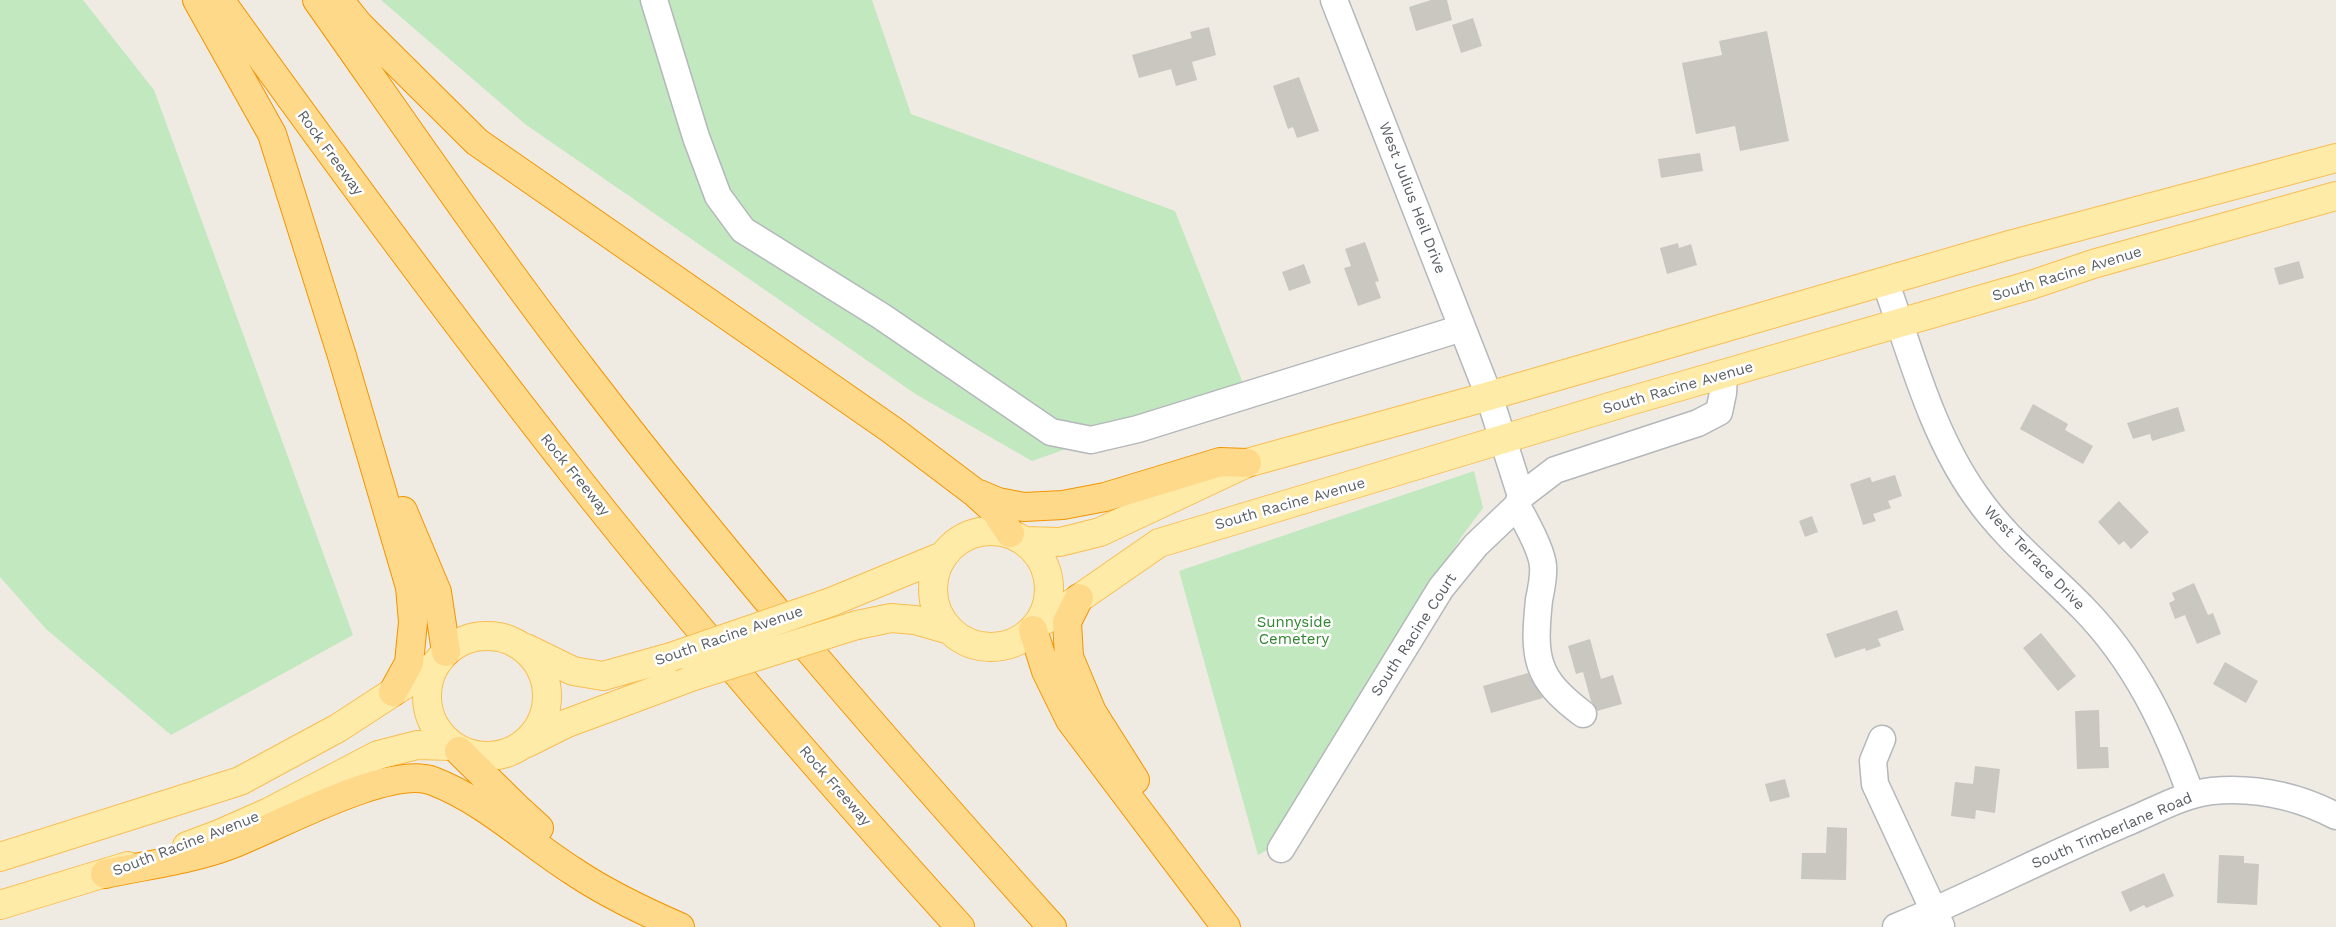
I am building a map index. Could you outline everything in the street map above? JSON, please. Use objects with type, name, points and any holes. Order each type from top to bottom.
[{"type":"highway","points":[[197,0],[272,134],[342,356],[410,587],[413,622],[409,663],[393,692]]},
{"type":"highway","name":"Rock Freeway","points":[[220,0],[337,163],[452,318],[575,476],[708,637],[874,831],[960,927]]},
{"type":"highway","points":[[316,0],[589,378],[708,528],[917,778],[1052,927]]},
{"type":"highway","points":[[339,0],[359,25],[477,142],[892,430],[974,492],[996,512],[1017,537]]},
{"type":"highway","points":[[342,356],[437,592],[440,658]]},
{"type":"highway","points":[[974,492],[998,502],[1024,507],[1063,505],[1104,497],[1220,462],[1247,463]]},
{"type":"highway","points":[[1079,598],[1067,622],[1069,657],[1092,712],[1226,927]]},
{"type":"highway","points":[[1036,626],[1046,671],[1070,720],[1211,905]]},
{"type":"highway","points":[[455,748],[516,808],[571,856],[681,927]]},
{"type":"highway","points":[[105,874],[229,846],[372,785],[409,779],[431,780],[494,814],[572,871],[622,900],[681,927]]},
{"type":"main road","points":[[1017,537],[1036,551],[1044,564],[1049,578],[1048,601],[1036,626],[1018,641],[1000,647],[982,647],[965,641],[950,630],[938,614],[933,594],[935,574],[943,556],[956,542],[973,533],[991,530],[1017,537],[1060,542],[1100,532],[1247,463],[1489,396],[2013,244],[2326,161],[2332,197]]},
{"type":"main road","name":"South Racine Avenue","points":[[1036,626],[1055,615],[1159,543],[1724,374],[2031,285],[2093,264],[2332,197]]},
{"type":"main road","name":"South Racine Avenue","points":[[513,641],[573,671],[603,676],[671,657],[831,602],[943,556]]},
{"type":"main road","name":"South Racine Avenue","points":[[526,744],[565,724],[694,676],[857,625],[891,618],[914,620],[950,630]]},
{"type":"main road","points":[[0,857],[240,780],[338,728],[393,692],[461,642],[478,636],[496,636],[513,641],[530,653],[541,670],[548,689],[546,710],[539,728],[526,744],[509,753],[491,757],[472,755],[455,748],[436,727],[427,704],[427,686],[440,658]]},
{"type":"main road","name":"South Racine Avenue","points":[[0,905],[105,874],[219,834],[269,812],[378,755],[417,745],[455,748]]},
{"type":"street","points":[[654,0],[696,137],[718,196],[743,230],[881,316],[1051,432],[1091,440],[1138,429],[1462,328]]},
{"type":"street","name":"West Julius Heil Drive","points":[[1334,0],[1489,396]]},
{"type":"street","name":"West Terrace Drive","points":[[1885,281],[1944,440],[1955,463],[1976,496],[2001,527],[2084,609],[2129,666],[2158,713],[2191,796]]},
{"type":"street","name":"South Racine Court","points":[[1281,849],[1441,588],[1476,545],[1519,501],[1555,470],[1698,423],[1719,412],[1724,393],[1724,374]]},
{"type":"street","points":[[1489,396],[1519,501],[1543,565],[1536,628],[1540,668],[1551,686],[1583,714]]},
{"type":"street","points":[[1882,739],[1873,761],[1875,784],[1938,919]]},
{"type":"street","name":"South Timberlane Road","points":[[1896,927],[1938,919],[2116,827],[2191,796],[2210,791],[2262,791],[2288,796],[2317,806],[2336,816]]},
{"type":"green space","points":[[0,0],[83,0],[154,90],[353,635],[171,735],[46,629],[0,577]]},
{"type":"green space","points":[[381,0],[872,0],[911,114],[1175,211],[1244,386],[1032,461],[917,395],[525,124]]},
{"type":"green space","name":"Sunnyside Cemetery","points":[[1474,471],[1483,508],[1462,536],[1276,845],[1258,855],[1179,571]]},
{"type":"building","points":[[1431,0],[1447,0],[1452,20],[1416,31],[1409,7]]},
{"type":"building","points":[[1473,18],[1482,46],[1461,53],[1452,25]]},
{"type":"building","points":[[1209,27],[1216,55],[1192,62],[1197,80],[1176,86],[1171,69],[1139,78],[1132,55],[1192,38],[1190,32]]},
{"type":"building","points":[[1767,31],[1789,141],[1740,151],[1735,126],[1696,134],[1682,63],[1722,55],[1719,41]]},
{"type":"building","points":[[1299,77],[1319,131],[1297,138],[1293,127],[1288,129],[1273,86]]},
{"type":"building","points":[[1700,153],[1703,171],[1661,178],[1658,159]]},
{"type":"building","points":[[1365,242],[1379,281],[1375,282],[1381,298],[1358,306],[1344,268],[1351,266],[1345,249]]},
{"type":"building","points":[[1678,243],[1679,248],[1691,244],[1697,265],[1667,274],[1660,248]]},
{"type":"building","points":[[2299,261],[2304,278],[2279,285],[2274,268]]},
{"type":"building","points":[[1304,264],[1311,283],[1289,291],[1282,272]]},
{"type":"building","points":[[2033,404],[2068,424],[2065,430],[2093,446],[2083,464],[2020,429]]},
{"type":"building","points":[[2178,407],[2185,431],[2152,441],[2150,434],[2133,439],[2127,423]]},
{"type":"building","points":[[1895,475],[1902,496],[1888,501],[1891,508],[1873,514],[1876,521],[1863,525],[1850,484],[1870,477],[1872,482]]},
{"type":"building","points":[[2119,501],[2149,532],[2131,549],[2124,541],[2119,545],[2098,522]]},
{"type":"building","points":[[1812,516],[1818,532],[1805,537],[1799,521]]},
{"type":"building","points":[[2194,583],[2208,615],[2213,613],[2221,634],[2197,644],[2185,615],[2175,619],[2169,603],[2175,600],[2172,593]]},
{"type":"building","points":[[1897,610],[1904,630],[1878,639],[1881,646],[1866,651],[1865,648],[1835,658],[1826,634]]},
{"type":"building","points":[[2041,633],[2076,676],[2058,691],[2023,648]]},
{"type":"building","points":[[1590,639],[1601,679],[1613,675],[1622,704],[1597,711],[1591,701],[1583,672],[1576,674],[1568,646]]},
{"type":"building","points":[[2225,662],[2258,681],[2246,703],[2213,684]]},
{"type":"building","points":[[1528,673],[1543,698],[1491,713],[1483,686]]},
{"type":"building","points":[[2099,710],[2100,747],[2108,747],[2109,768],[2077,769],[2075,711]]},
{"type":"building","points":[[1975,766],[2000,769],[1995,813],[1976,810],[1975,819],[1951,816],[1955,782],[1973,784]]},
{"type":"building","points":[[1785,779],[1790,797],[1770,802],[1765,784]]},
{"type":"building","points":[[1827,827],[1847,828],[1846,880],[1801,879],[1802,853],[1826,853]]},
{"type":"building","points":[[2219,855],[2244,856],[2244,863],[2259,864],[2257,905],[2217,903]]},
{"type":"building","points":[[2164,873],[2174,896],[2146,908],[2144,905],[2130,912],[2121,892]]}]
